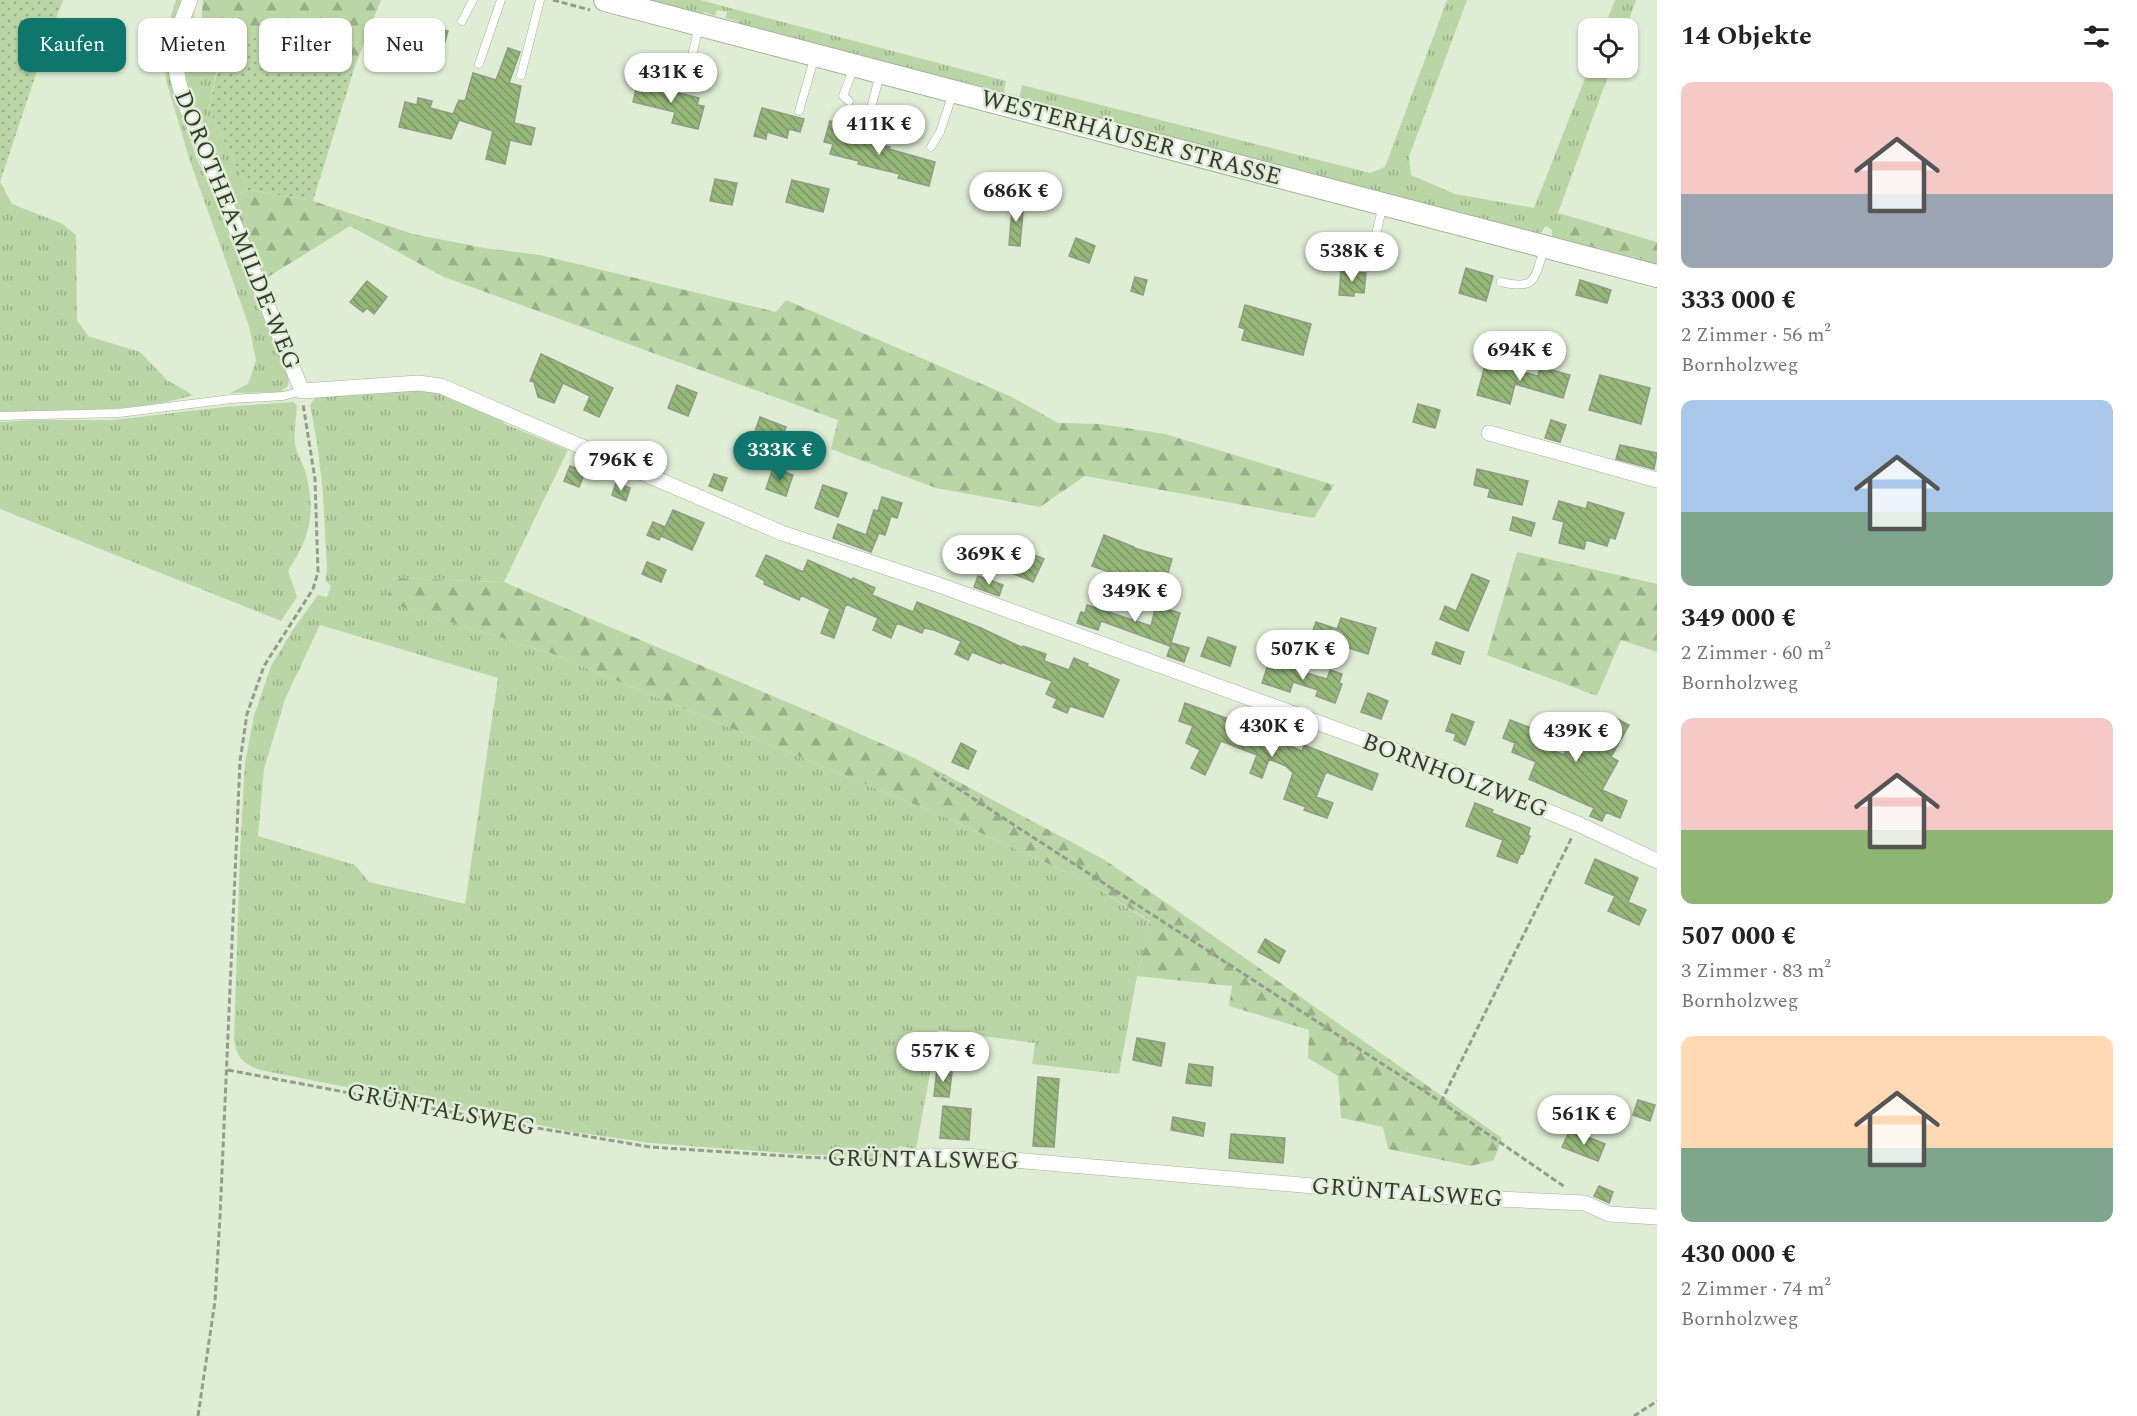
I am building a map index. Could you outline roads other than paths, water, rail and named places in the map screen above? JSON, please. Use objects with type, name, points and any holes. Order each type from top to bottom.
[{"type":"main road","name":"WESTERHÄUSER STRASSE","points":[[605,0],[1657,276]]},
{"type":"street","name":"DOROTHEA-MILDE-WEG","points":[[190,0],[177,32],[173,59],[177,80],[302,391]]},
{"type":"street","name":"BORNHOLZWEG","points":[[302,391],[418,383],[441,386],[782,532],[939,585],[1443,768],[1578,824],[1657,861]]},
{"type":"street","points":[[1489,433],[1657,480]]},
{"type":"street","name":"GRÜNTALSWEG","points":[[891,1161],[928,1156],[966,1156],[1429,1197],[1585,1203],[1609,1214],[1657,1216]]},
{"type":"lane","points":[[462,21],[473,0]]},
{"type":"lane","points":[[479,64],[501,0]]},
{"type":"lane","points":[[521,75],[540,0]]},
{"type":"lane","points":[[686,82],[700,25]]},
{"type":"lane","points":[[799,111],[815,55]]},
{"type":"lane","points":[[849,101],[843,96],[855,65]]},
{"type":"lane","points":[[881,72],[866,127],[868,133],[886,138]]},
{"type":"lane","points":[[931,147],[940,132],[953,91]]},
{"type":"lane","points":[[1368,267],[1383,204]]},
{"type":"lane","points":[[1501,282],[1518,286],[1527,285],[1535,277],[1546,247]]},
{"type":"lane","points":[[0,416],[119,413],[231,399],[283,396],[302,391]]}]
